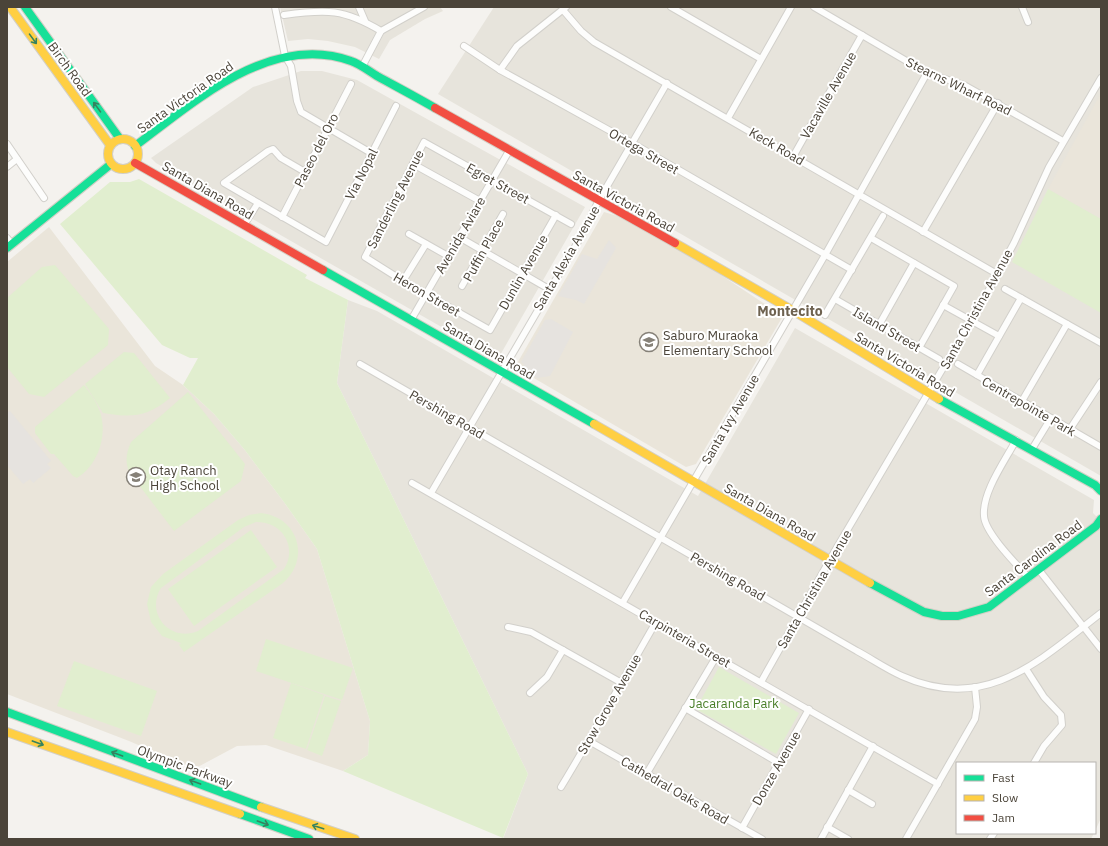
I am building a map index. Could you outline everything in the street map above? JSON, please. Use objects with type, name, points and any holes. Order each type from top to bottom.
[{"type":"street","name":"Birch Road","points":[[10,7],[110,145]]},
{"type":"street","name":"Birch Road","points":[[25,7],[120,139]]},
{"type":"street","points":[[275,7],[285,56],[291,66],[301,112],[329,127],[371,153]]},
{"type":"street","points":[[359,7],[364,21]]},
{"type":"street","points":[[362,67],[381,31],[424,7]]},
{"type":"street","points":[[671,7],[761,59]]},
{"type":"street","points":[[728,118],[792,7]]},
{"type":"street","name":"Stearns Wharf Road","points":[[814,7],[927,73],[964,85],[1063,141]]},
{"type":"street","points":[[1022,7],[1028,22]]},
{"type":"street","points":[[500,70],[517,46],[564,8]]},
{"type":"street","name":"Keck Road","points":[[564,8],[587,36],[997,274]]},
{"type":"street","points":[[284,15],[317,9],[349,15],[364,21],[381,31]]},
{"type":"street","name":"Vacaville Avenue","points":[[794,155],[862,35]]},
{"type":"street","name":"Ortega Street","points":[[464,46],[500,70],[852,270]]},
{"type":"street","name":"Santa Victoria Road","points":[[136,146],[237,74],[264,61],[285,56],[314,55],[330,56],[351,61],[792,310],[929,393],[1098,485],[1101,491]]},
{"type":"street","points":[[52,66],[62,58]]},
{"type":"street","name":"Santa Ivy Avenue","points":[[623,602],[825,255],[927,73]]},
{"type":"street","name":"Santa Christina Avenue","points":[[761,682],[830,561],[971,322],[997,274],[1063,141],[1101,78]]},
{"type":"street","name":"Santa Alexia Avenue","points":[[501,371],[579,240],[599,200],[667,83]]},
{"type":"street","name":"Paseo del Oro","points":[[282,217],[351,84]]},
{"type":"street","points":[[923,232],[998,103]]},
{"type":"street","name":"Via Nopal","points":[[282,217],[326,242],[396,106]]},
{"type":"street","points":[[120,139],[129,140],[136,146],[138,154],[135,163],[132,166],[123,169],[114,167],[111,164],[107,154],[110,145],[120,139]]},
{"type":"street","name":"Sanderling Avenue","points":[[365,257],[424,142]]},
{"type":"street","name":"Egret Street","points":[[424,142],[571,224]]},
{"type":"street","points":[[7,144],[44,198]]},
{"type":"street","points":[[282,217],[224,183],[268,151],[274,149],[281,158],[305,172]]},
{"type":"street","name":"Avenida Aviare","points":[[411,320],[509,151]]},
{"type":"street","points":[[7,167],[17,159]]},
{"type":"street","name":"Santa Diana Road","points":[[135,163],[501,371],[830,561]]},
{"type":"street","points":[[9,243],[111,164]]},
{"type":"street","points":[[413,164],[480,201]]},
{"type":"street","points":[[244,225],[258,203]]},
{"type":"street","name":"Puffin Place","points":[[462,286],[503,214]]},
{"type":"street","name":"Dunlin Avenue","points":[[490,330],[556,215]]},
{"type":"street","points":[[825,315],[883,216]]},
{"type":"street","points":[[409,234],[448,256]]},
{"type":"street","points":[[459,237],[549,289]]},
{"type":"street","points":[[870,238],[954,286],[919,348]]},
{"type":"street","points":[[403,281],[426,244]]},
{"type":"street","name":"Heron Street","points":[[365,257],[403,281],[490,330]]},
{"type":"street","points":[[879,325],[914,263]]},
{"type":"street","points":[[1005,289],[1101,343]]},
{"type":"street","points":[[977,375],[1021,298]]},
{"type":"street","name":"Island Street","points":[[835,299],[939,359]]},
{"type":"street","points":[[943,305],[971,322],[999,336]]},
{"type":"street","points":[[1022,401],[1067,324]]},
{"type":"street","name":"Pershing Road","points":[[360,364],[902,676],[918,682],[941,686],[975,687],[994,684],[1038,663],[1101,613]]},
{"type":"street","name":"Centrepointe Park","points":[[958,364],[1101,447]]},
{"type":"street","points":[[431,493],[501,371]]},
{"type":"street","points":[[1070,429],[1101,382]]},
{"type":"street","points":[[1032,449],[1051,418]]},
{"type":"street","points":[[1016,440],[986,496],[984,518],[994,538],[1029,578]]},
{"type":"street","name":"Carpinteria Street","points":[[412,483],[623,602],[938,784]]},
{"type":"street","name":"Santa Carolina Road","points":[[830,561],[908,605],[924,612],[942,616],[969,614],[989,607],[1098,525],[1101,519]]},
{"type":"street","points":[[1039,570],[1101,649]]},
{"type":"street","name":"Stow Grove Avenue","points":[[561,787],[589,741],[620,682],[656,622]]},
{"type":"street","points":[[508,627],[531,632],[620,682]]},
{"type":"street","points":[[530,693],[547,677],[564,650]]},
{"type":"street","points":[[647,773],[716,657]]},
{"type":"street","points":[[1026,669],[1044,696],[1061,715],[1063,721],[1062,725],[1044,746],[1035,762]]},
{"type":"street","points":[[906,839],[975,719],[977,707],[975,687]]},
{"type":"street","points":[[685,708],[779,763]]},
{"type":"street","name":"Donze Avenue","points":[[742,828],[809,709]]},
{"type":"street","name":"Olympic Parkway","points":[[7,712],[302,822],[355,839]]},
{"type":"street","points":[[7,732],[309,839]]},
{"type":"street","name":"Cathedral Oaks Road","points":[[589,741],[762,839]]},
{"type":"street","points":[[821,839],[872,746]]},
{"type":"street","points":[[150,783],[154,767]]},
{"type":"street","points":[[848,790],[872,804]]},
{"type":"street","points":[[827,827],[848,839]]},
{"type":"shaded area","points":[[280,7],[440,7],[443,11],[425,19],[390,40],[379,59],[355,47],[328,41],[308,39],[288,41]]},
{"type":"shaded area","points":[[494,7],[1101,7],[1101,476],[438,94]]},
{"type":"shaded area","points":[[301,71],[322,71],[357,80],[585,207],[499,357],[496,358],[324,260],[156,163],[151,158],[253,87]]},
{"type":"shaded area","points":[[1101,93],[1101,219],[1048,189]]},
{"type":"shaded area","name":"Saburo Muraoka Elementary School","points":[[604,212],[644,224],[783,316],[696,464],[686,467],[515,367]]},
{"type":"shaded area","name":"Otay Ranch High School","points":[[49,227],[155,366],[183,385],[214,414],[244,449],[317,549],[370,721],[368,755],[343,771],[266,745],[237,746],[194,769],[129,741],[7,694],[7,262]]},
{"type":"shaded area","points":[[609,240],[616,248],[584,304],[576,300],[558,296],[582,254],[597,259]]},
{"type":"shaded area","points":[[348,300],[377,311],[698,496],[795,328],[1094,500],[1093,513],[1101,521],[1101,818],[1096,829],[1096,762],[956,762],[956,834],[1094,834],[1091,839],[503,839],[528,774],[337,383]]},
{"type":"shaded area","points":[[551,319],[573,332],[550,376],[537,378],[525,371],[523,367],[524,364],[521,362],[545,320]]},
{"type":"shaded area","points":[[10,411],[51,461],[47,464],[51,468],[33,483],[30,479],[23,484],[7,465],[7,413]]},
{"type":"green space","points":[[139,179],[307,275],[305,278],[348,300],[337,383],[528,774],[503,838],[343,771],[368,755],[370,721],[317,549],[244,449],[214,414],[183,385],[198,358],[190,358],[162,345],[60,224],[110,182],[130,182]]},
{"type":"green space","points":[[1048,189],[1101,219],[1101,313],[1012,262]]},
{"type":"green space","points":[[55,265],[109,329],[108,345],[44,397],[29,394],[7,367],[7,298],[42,267]]},
{"type":"green space","points":[[124,352],[134,353],[170,398],[154,409],[138,414],[122,415],[103,413],[85,384]]},
{"type":"green space","points":[[84,385],[100,411],[103,424],[103,433],[99,451],[95,459],[84,473],[77,478],[73,476],[54,454],[51,454],[35,433],[35,427]]},
{"type":"green space","points":[[188,392],[245,464],[241,481],[174,531],[129,472],[127,457],[131,442]]},
{"type":"green space","points":[[261,513],[274,516],[284,522],[292,530],[298,551],[297,562],[292,573],[283,583],[184,652],[179,645],[181,643],[162,636],[151,622],[147,604],[151,587],[163,574],[238,520],[249,515]],"holes":[[[256,522],[265,523],[280,531],[288,544],[288,561],[284,569],[198,631],[188,634],[178,633],[163,623],[158,616],[156,607],[157,598],[161,588],[244,527]]]},
{"type":"green space","points":[[251,530],[277,567],[194,626],[168,589]]},
{"type":"green space","points":[[266,639],[353,668],[342,700],[256,671]]},
{"type":"green space","points":[[74,661],[157,691],[141,736],[57,706]]},
{"type":"green space","name":"Jacaranda Park","points":[[719,667],[799,713],[776,754],[696,709]]},
{"type":"green space","points":[[291,683],[324,695],[306,749],[273,738]]},
{"type":"green space","points":[[325,696],[341,701],[322,756],[307,750]]},
{"type":"traffic: fast","points":[[25,7],[120,139]]},
{"type":"traffic: fast","points":[[135,146],[182,110],[235,76],[263,64],[292,56],[321,55],[351,61],[435,108]]},
{"type":"traffic: fast","points":[[7,248],[111,164]]},
{"type":"traffic: fast","points":[[323,270],[594,424]]},
{"type":"traffic: fast","points":[[939,399],[1095,485],[1101,491]]},
{"type":"traffic: fast","points":[[870,583],[924,612],[942,616],[958,616],[989,607],[1096,526],[1101,519]]},
{"type":"traffic: fast","points":[[7,712],[261,807]]},
{"type":"traffic: fast","points":[[240,814],[309,839]]},
{"type":"traffic: slow","points":[[10,7],[110,145]]},
{"type":"traffic: slow","points":[[123,139],[134,143],[138,154],[134,165],[123,169],[112,165],[108,154],[112,143],[123,139]]},
{"type":"traffic: slow","points":[[675,243],[792,310],[939,399]]},
{"type":"traffic: slow","points":[[594,424],[870,583]]},
{"type":"traffic: slow","points":[[7,732],[240,814]]},
{"type":"traffic: slow","points":[[261,807],[355,839]]},
{"type":"traffic: jam","points":[[435,108],[675,243]]},
{"type":"traffic: jam","points":[[135,163],[323,270]]},
{"type":"place","name":"Saburo Muraoka Elementary School","points":[[649,342]]},
{"type":"place","name":"Otay Ranch High School","points":[[136,477]]},
{"type":"district","name":"Montecito","points":[[790,311]]}]
